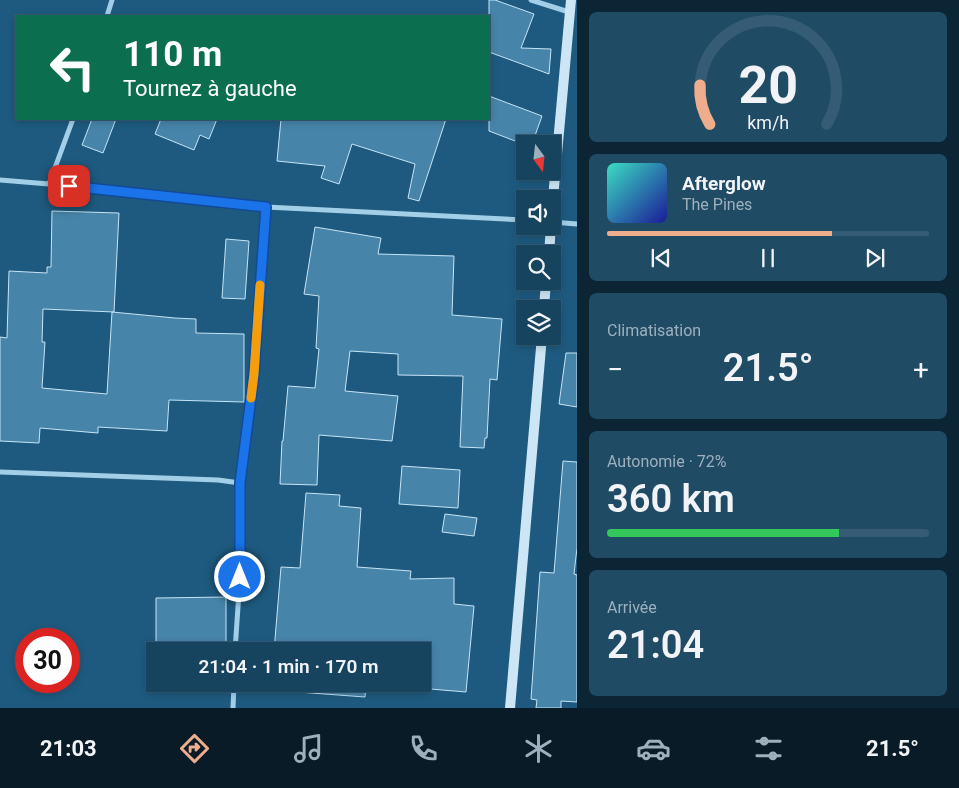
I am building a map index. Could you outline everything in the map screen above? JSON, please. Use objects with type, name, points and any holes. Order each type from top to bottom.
[{"type":"street","points":[[107,15],[112,0]]},
{"type":"street","points":[[532,0],[570,12]]},
{"type":"street","points":[[554,190],[571,0]]},
{"type":"street","points":[[49,184],[72,120]]},
{"type":"street","points":[[0,180],[266,207],[516,220]]},
{"type":"street","points":[[236,642],[240,577],[240,483],[254,374],[266,207]]},
{"type":"street","points":[[561,223],[576,224]]},
{"type":"street","points":[[510,708],[541,345]]},
{"type":"street","points":[[0,472],[218,480],[240,483]]},
{"type":"street","points":[[233,708],[234,692]]},
{"type":"building","points":[[489,0],[495,0],[534,14],[521,48],[551,49],[549,74],[490,52]]},
{"type":"building","points":[[490,96],[542,116],[535,135],[516,135],[516,141],[489,131]]},
{"type":"building","points":[[92,120],[116,120],[103,153],[82,145]]},
{"type":"building","points":[[161,120],[217,120],[209,139],[200,135],[194,150],[155,134]]},
{"type":"building","points":[[281,120],[446,120],[419,201],[408,198],[415,164],[352,144],[339,184],[321,178],[325,166],[277,161]]},
{"type":"building","points":[[52,211],[119,213],[114,312],[43,309],[42,342],[45,342],[42,388],[107,394],[112,312],[196,319],[196,333],[244,334],[244,402],[169,400],[167,431],[98,427],[98,433],[40,428],[39,443],[0,441],[0,337],[7,338],[9,271],[47,273],[47,267],[51,267]]},
{"type":"building","points":[[315,227],[381,238],[378,254],[454,256],[452,315],[502,319],[497,380],[490,379],[487,438],[485,438],[484,448],[460,447],[463,376],[398,375],[398,354],[350,351],[345,391],[398,396],[392,441],[319,435],[317,485],[280,484],[282,441],[288,386],[315,388],[319,349],[316,348],[319,296],[304,294]]},
{"type":"building","points":[[226,239],[249,241],[245,299],[222,298]]},
{"type":"building","points":[[566,353],[577,353],[577,407],[559,404]]},
{"type":"building","points":[[563,461],[577,462],[577,548],[574,574],[577,575],[577,702],[561,701],[561,708],[536,708],[537,700],[531,699],[540,572],[554,573]]},
{"type":"building","points":[[402,466],[460,470],[458,508],[399,504]]},
{"type":"building","points":[[306,493],[340,495],[339,506],[361,508],[357,567],[411,571],[410,579],[454,578],[454,604],[474,606],[466,692],[431,689],[431,642],[275,642],[281,567],[300,568]]},
{"type":"building","points":[[445,514],[477,518],[474,536],[442,532]]},
{"type":"building","points":[[226,597],[226,642],[156,642],[156,598]]},
{"type":"building","points":[[298,692],[365,692],[365,697]]},
{"type":"slow traffic","points":[[251,398],[260,285]]},
{"type":"route","points":[[69,186],[266,207],[254,374],[240,483],[240,577]]}]
